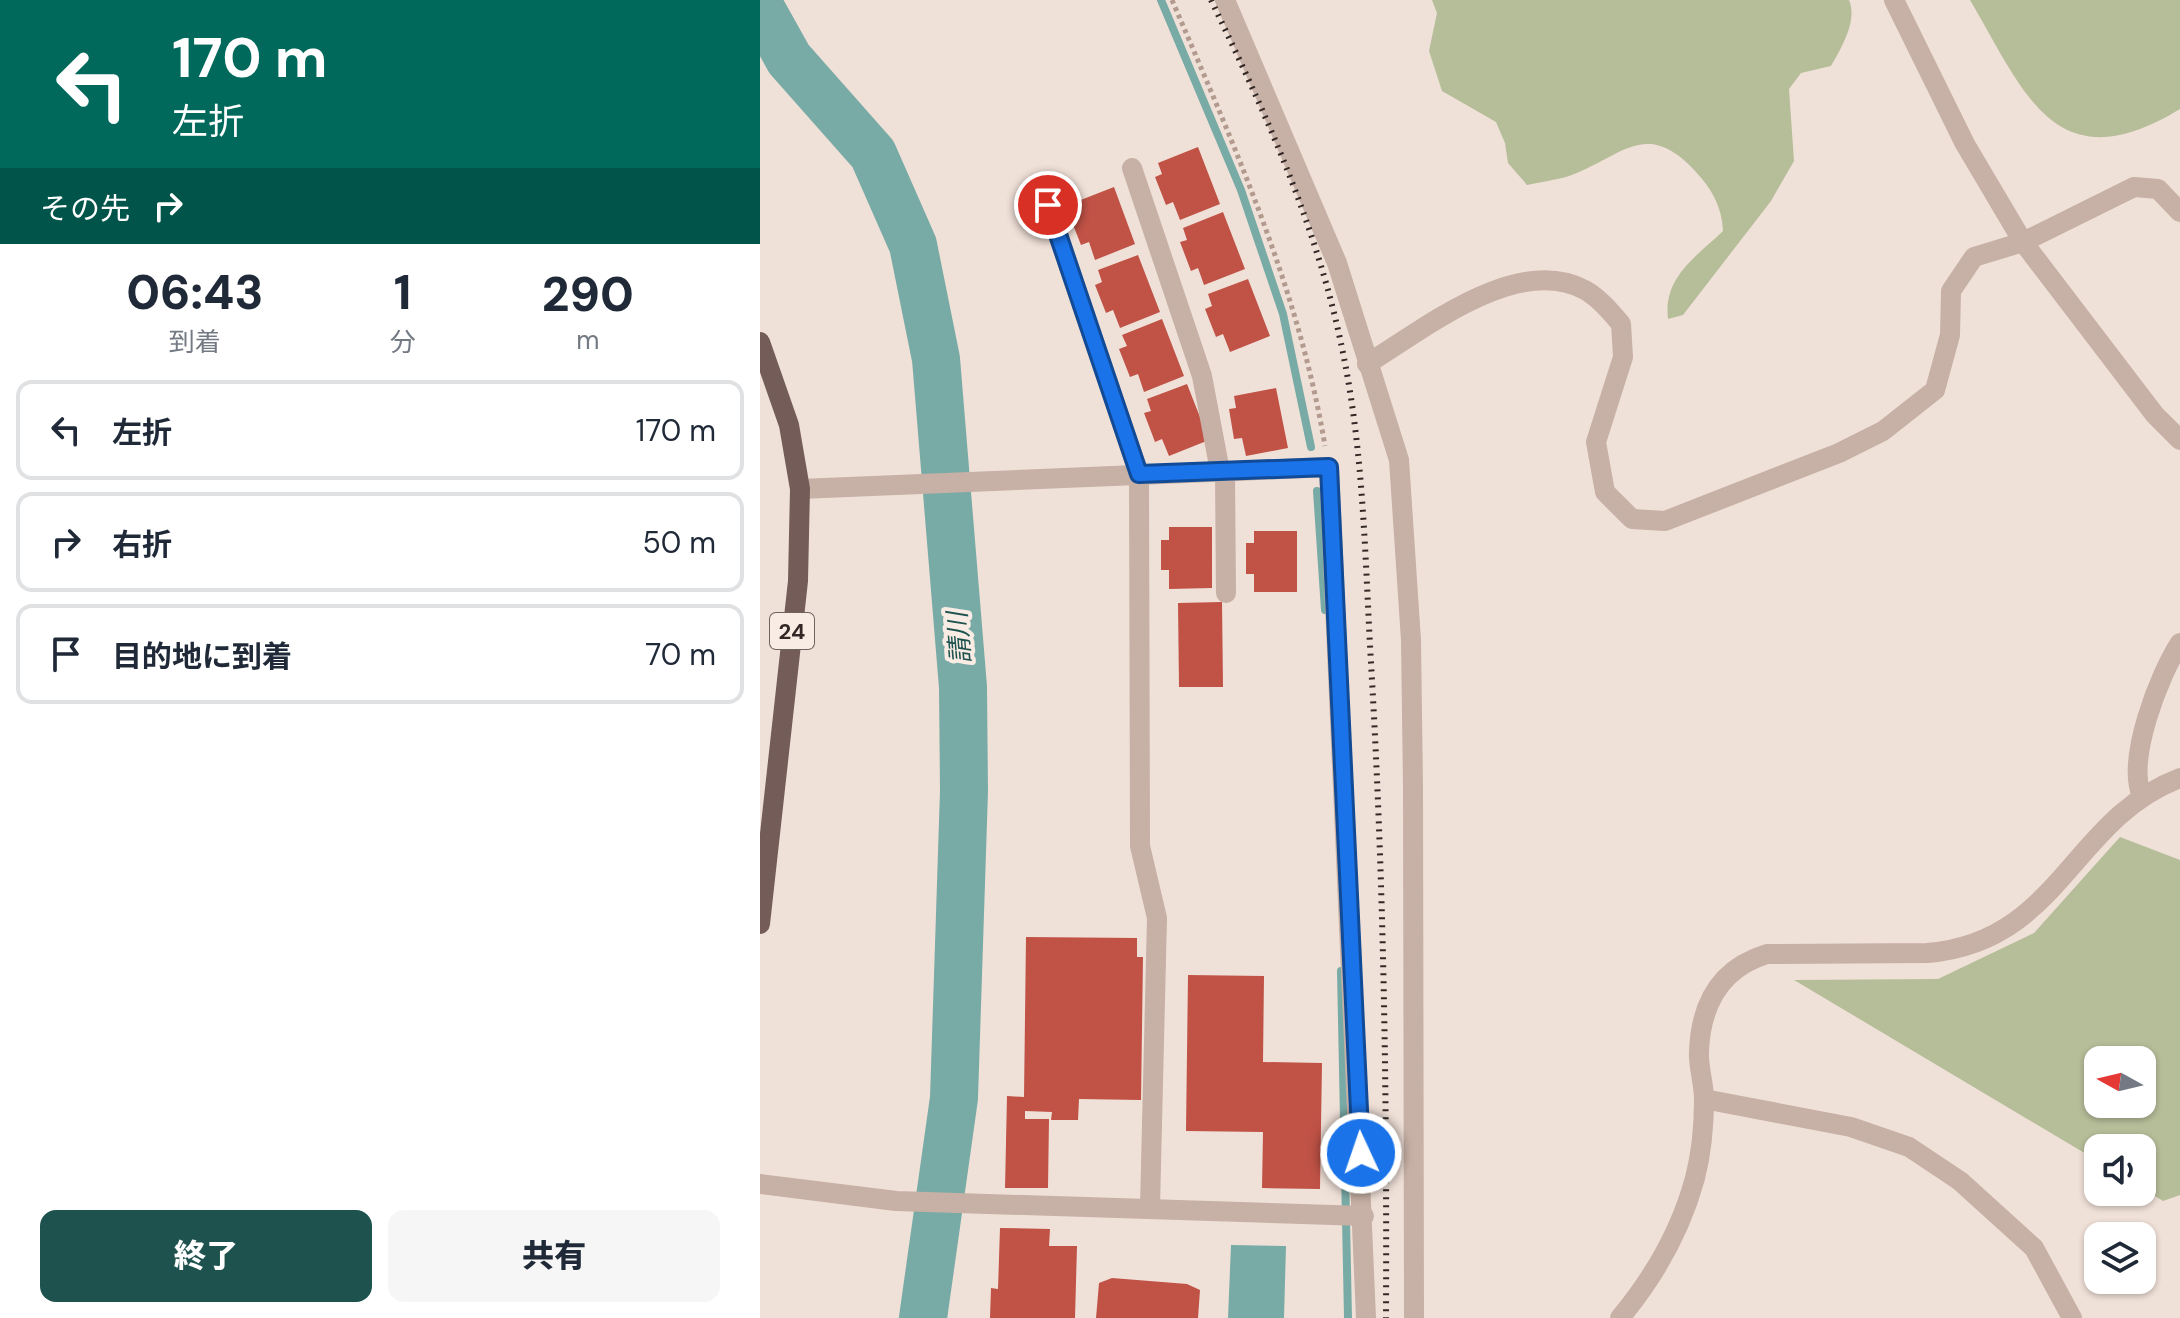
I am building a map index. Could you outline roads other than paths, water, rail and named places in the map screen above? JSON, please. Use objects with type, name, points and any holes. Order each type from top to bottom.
[{"type":"main road","name":"24","points":[[760,342],[789,425],[800,489],[798,581],[760,924]]},
{"type":"street","points":[[1225,0],[1337,263],[1399,460],[1411,640],[1414,1318]]},
{"type":"street","points":[[1894,0],[1965,144],[2023,242],[2155,415],[2180,440]]},
{"type":"street","points":[[1132,168],[1202,376],[1223,471],[1226,593]]},
{"type":"street","points":[[1367,364],[1470,302],[1522,279],[1564,282],[1585,290],[1603,303],[1621,324],[1623,357],[1596,442],[1605,492],[1632,519],[1665,521],[1839,453],[1883,431],[1935,390],[1950,335],[1951,291],[1974,257],[2023,242],[2134,187],[2158,189],[2180,212]]},
{"type":"street","points":[[1048,205],[1139,474],[1140,846],[1157,918],[1150,1207]]},
{"type":"street","points":[[800,489],[1329,467],[1359,1215],[1366,1318]]},
{"type":"street","points":[[2142,796],[2136,775],[2139,758],[2161,677],[2180,643]]},
{"type":"street","points":[[1620,1318],[1667,1250],[1695,1176],[1704,1099],[1699,1052],[1702,1021],[1708,1001],[1730,972],[1748,960],[1767,954],[1947,952],[1989,938],[2045,899],[2106,827],[2142,796],[2180,778]]},
{"type":"street","points":[[1704,1099],[1851,1127],[1909,1147],[1960,1181],[2034,1248],[2072,1318]]},
{"type":"street","points":[[760,1184],[896,1201],[1359,1215]]},
{"type":"water","points":[[1231,1245],[1286,1246],[1284,1318],[1228,1318]]},
{"type":"waterway","points":[[1161,0],[1241,190],[1283,314],[1311,447]]},
{"type":"waterway","name":"請川","points":[[760,7],[789,59],[873,154],[913,245],[936,359],[963,687],[964,791],[954,1098],[923,1318]]},
{"type":"waterway","points":[[1317,491],[1325,610]]},
{"type":"waterway","points":[[1341,971],[1348,1318]]},
{"type":"railway","points":[[1211,0],[1270,129],[1305,216],[1332,307],[1350,391],[1360,469],[1379,827],[1385,1072],[1386,1318]]}]
